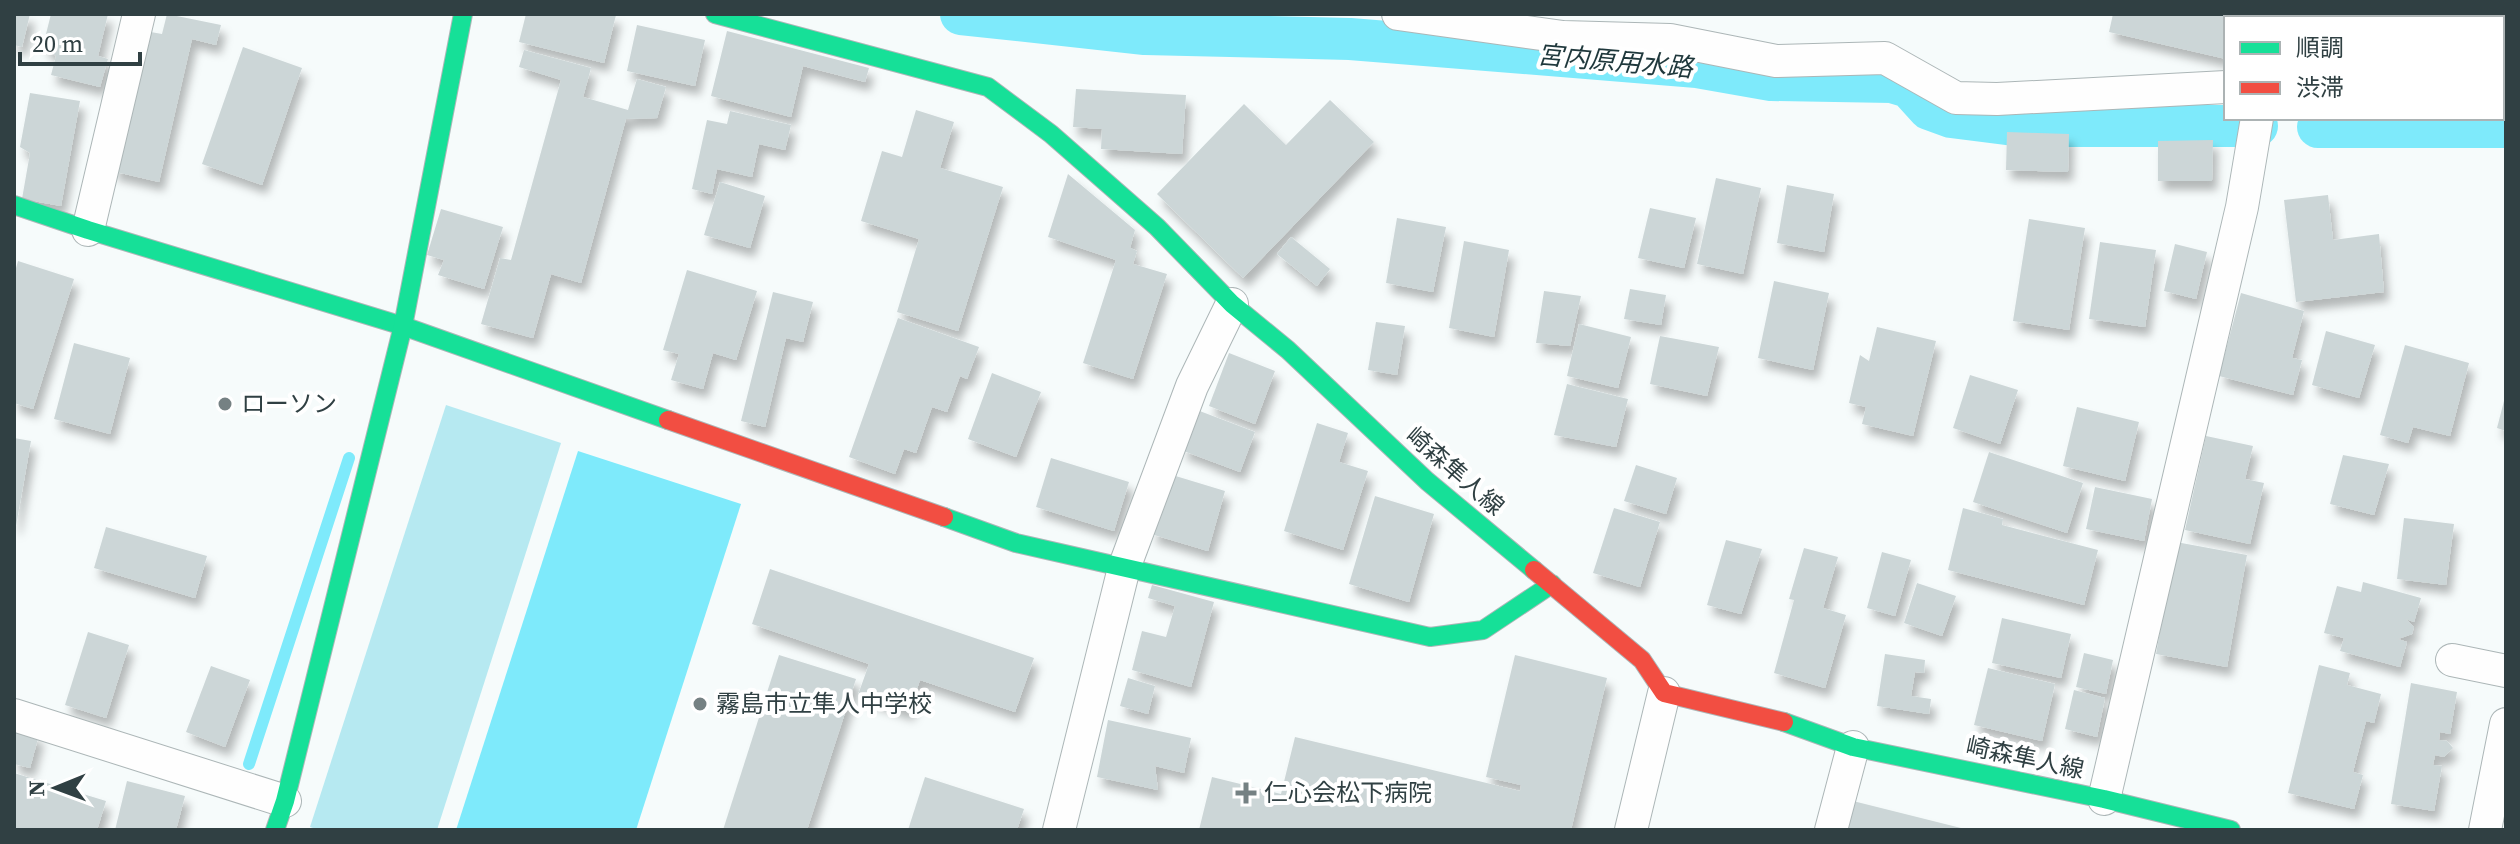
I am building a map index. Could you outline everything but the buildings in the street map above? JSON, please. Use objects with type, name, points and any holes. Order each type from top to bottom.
[{"type":"street","points":[[88,230],[139,14]]},
{"type":"street","points":[[14,715],[280,816],[403,326],[463,14]]},
{"type":"street","name":"崎森隼人線","points":[[715,14],[988,87],[1051,134],[1157,227],[1232,304],[1288,350],[1427,481],[1642,660],[1664,693],[1789,723],[1853,747],[2104,799],[2231,830]]},
{"type":"street","points":[[1398,14],[1563,37],[1670,40],[1776,61],[1885,58],[1956,98],[1997,99],[2224,87]]},
{"type":"street","points":[[2104,799],[2242,207],[2257,120]]},
{"type":"street","points":[[14,205],[403,326],[1016,543],[1430,637],[1483,630],[1552,584]]},
{"type":"street","points":[[1059,830],[1124,568],[1192,386],[1232,304]]},
{"type":"street","points":[[2452,660],[2506,671]]},
{"type":"street","points":[[1631,830],[1664,693]]},
{"type":"street","points":[[2485,830],[2506,724]]},
{"type":"street","points":[[1831,830],[1853,747]]},
{"type":"shaded area","points":[[446,405],[561,443],[437,830],[319,830],[310,827]]},
{"type":"water","points":[[578,451],[741,504],[636,830],[456,830]]},
{"type":"waterway","name":"宮内原用水路","points":[[961,14],[1145,34],[1350,39],[1697,67],[1771,80],[1892,82],[1909,87],[1929,109],[1951,117],[2022,126],[2257,126]]},
{"type":"waterway","name":"宮内原用水路","points":[[2318,127],[2506,127]]},
{"type":"waterway","points":[[249,764],[349,458]]},
{"type":"traffic: fast","points":[[275,830],[285,801],[403,326],[463,14]]},
{"type":"traffic: fast","points":[[715,14],[988,87],[1051,134],[1157,227],[1232,304],[1288,350],[1427,481],[1534,570]]},
{"type":"traffic: fast","points":[[14,205],[403,326],[668,420]]},
{"type":"traffic: fast","points":[[944,517],[1016,543],[1430,637],[1483,630],[1552,584]]},
{"type":"traffic: fast","points":[[1784,722],[1853,747],[2104,799],[2231,830]]},
{"type":"traffic: jam","points":[[668,420],[944,517]]},
{"type":"traffic: jam","points":[[1534,570],[1642,660],[1664,693],[1784,722]]},
{"type":"place","name":"ローソン","points":[[225,404]]},
{"type":"place","name":"霧島市立隼人中学校","points":[[700,704]]},
{"type":"place","name":"仁心会松下病院","points":[[1246,793]]}]
